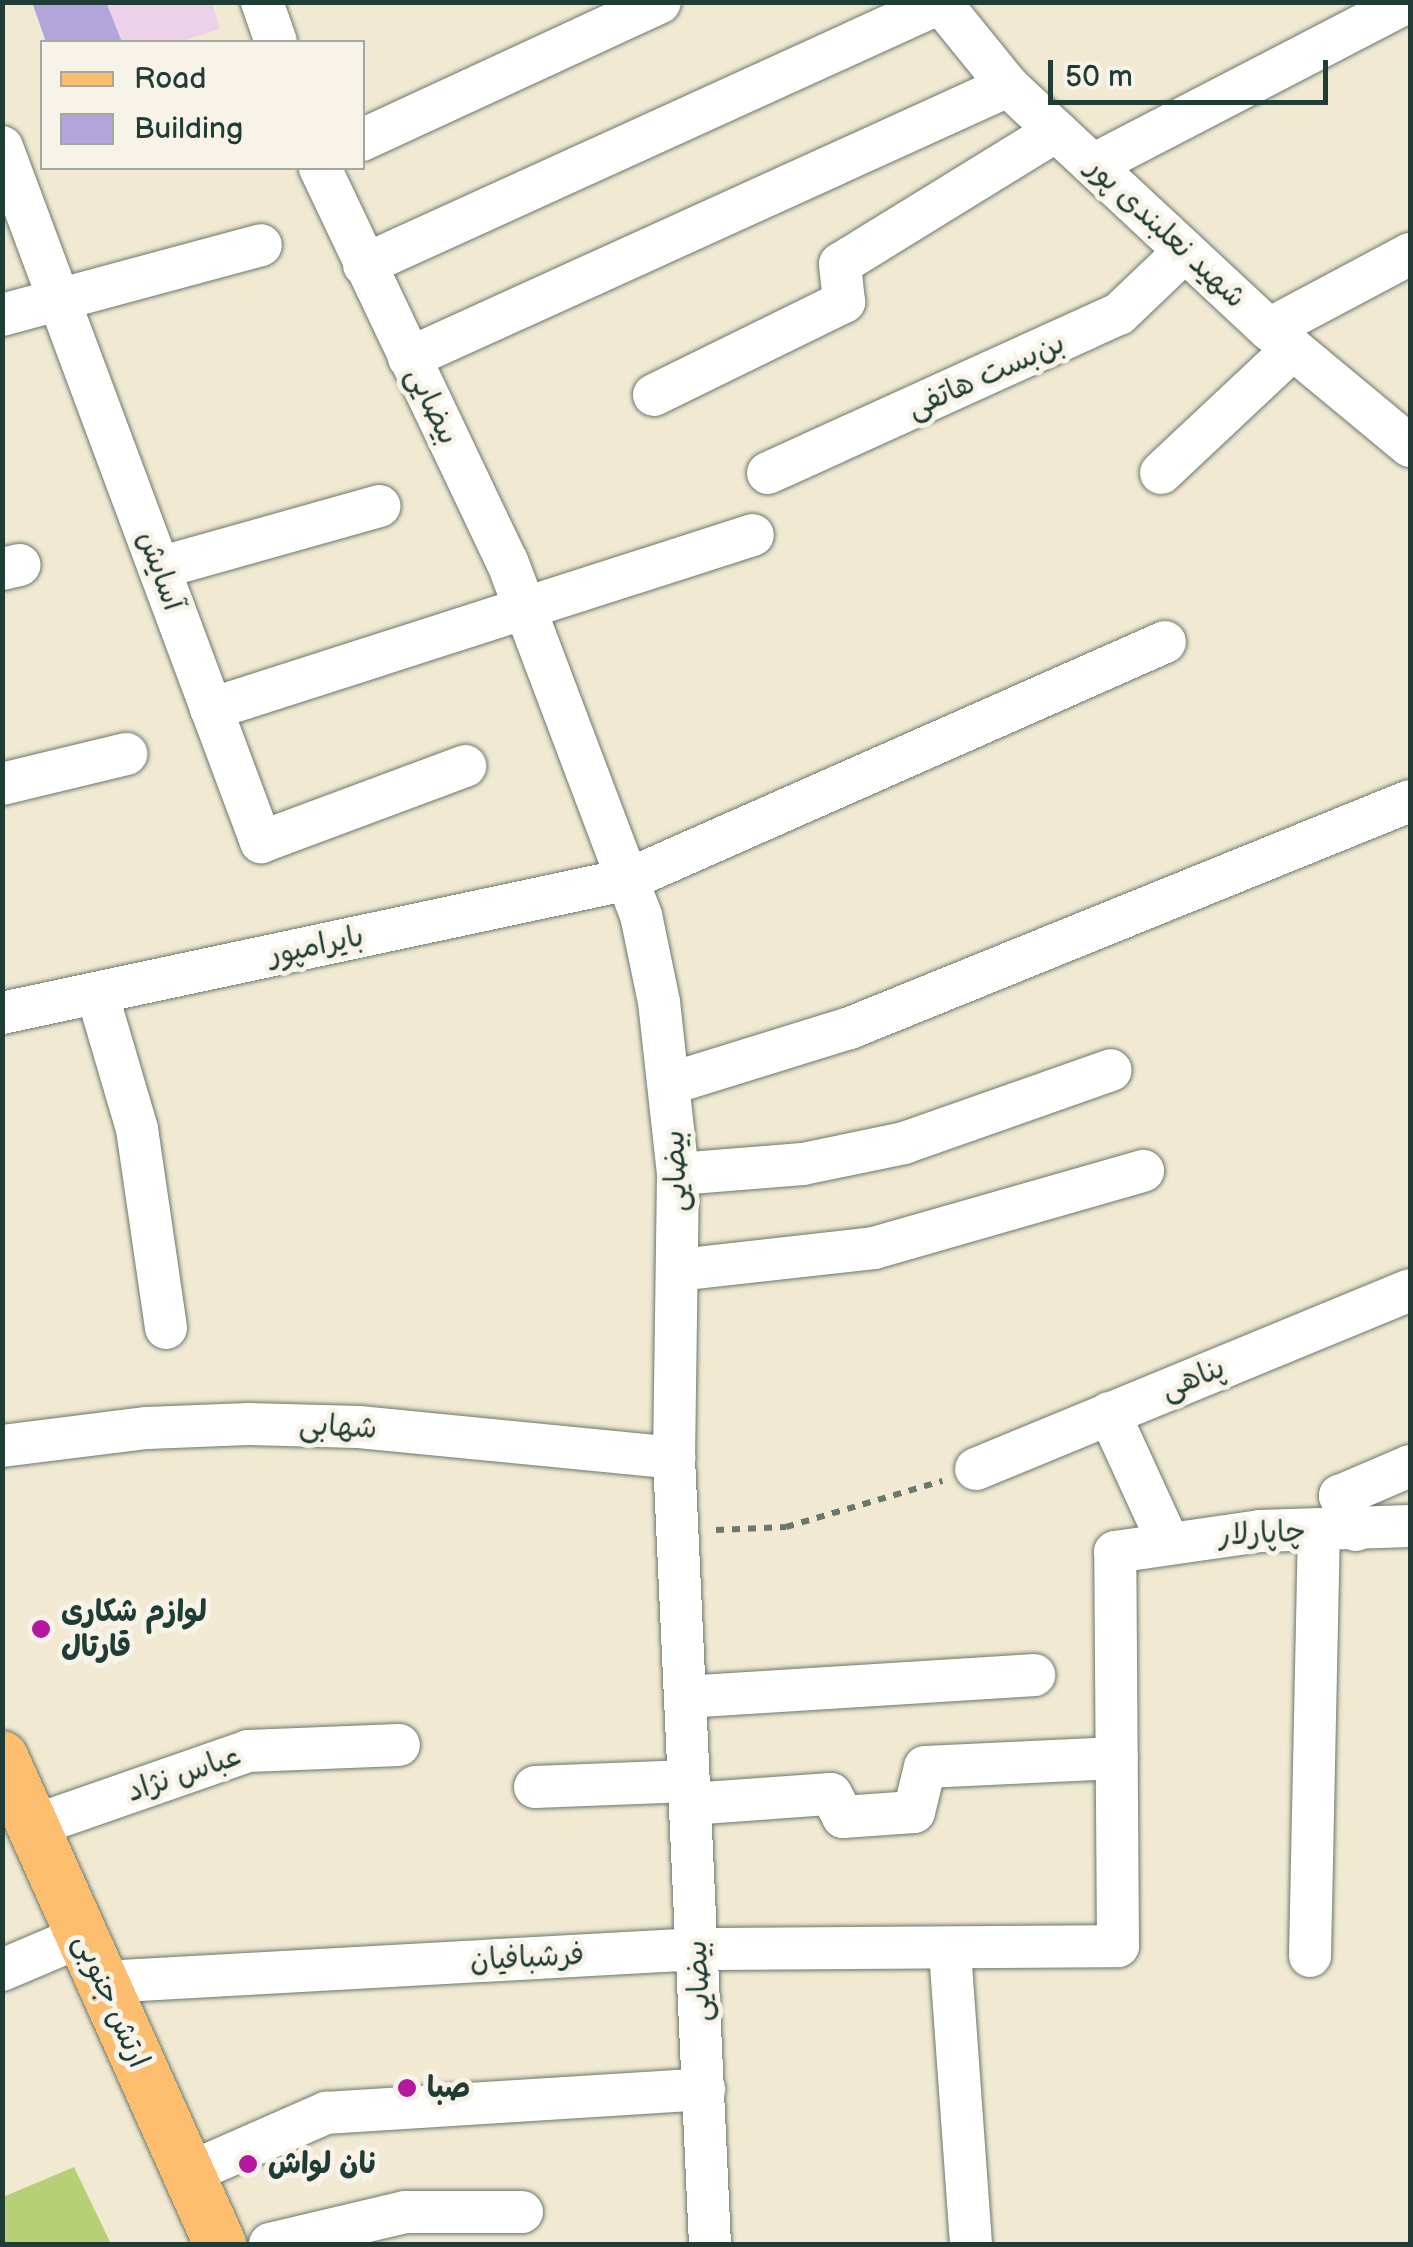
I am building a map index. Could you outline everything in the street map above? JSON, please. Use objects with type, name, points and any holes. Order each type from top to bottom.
[{"type":"main road","name":"ارتش جنوبی","points":[[2,1757],[220,2244]]},
{"type":"street","points":[[262,2],[275,40]]},
{"type":"street","points":[[365,139],[660,2]]},
{"type":"street","points":[[1093,165],[1408,2]]},
{"type":"street","points":[[364,265],[940,3]]},
{"type":"street","name":"شهید نعلبندی پور","points":[[940,3],[1008,86],[1281,339],[1410,446]]},
{"type":"street","points":[[409,358],[1008,86]]},
{"type":"street","points":[[654,395],[844,302],[840,264],[1056,131]]},
{"type":"street","name":"آسایش","points":[[2,147],[261,842],[466,766]]},
{"type":"street","name":"بیضایی","points":[[321,170],[528,612],[629,879],[672,1083],[678,1174],[676,1532],[710,2244]]},
{"type":"street","points":[[2,315],[261,245]]},
{"type":"street","name":"بن‌بست هاتفی","points":[[768,473],[1119,314],[1185,251]]},
{"type":"street","points":[[1160,472],[1281,339],[1410,254]]},
{"type":"street","points":[[159,568],[380,506]]},
{"type":"street","points":[[211,709],[528,612],[753,535]]},
{"type":"street","name":"بایرامپور","points":[[2,1013],[629,879],[1165,642]]},
{"type":"street","points":[[2,784],[126,754]]},
{"type":"street","points":[[672,1083],[850,1028],[1410,801]]},
{"type":"street","points":[[96,993],[137,1129],[166,1328]]},
{"type":"street","points":[[678,1174],[803,1164],[904,1143],[1111,1070]]},
{"type":"street","points":[[678,1270],[874,1248],[1143,1171]]},
{"type":"street","name":"پناهی","points":[[976,1469],[1410,1290]]},
{"type":"street","points":[[1109,1413],[1168,1542]]},
{"type":"street","name":"شهابی","points":[[2,1446],[248,1424],[359,1427],[674,1458]]},
{"type":"street","points":[[1310,1956],[1340,1496],[1410,1466]]},
{"type":"street","name":"چاپارلار","points":[[1117,1758],[1115,1552],[1168,1542],[1410,1526]]},
{"type":"street","points":[[685,1697],[1034,1675]]},
{"type":"street","name":"عباس نژاد","points":[[33,1826],[248,1750],[399,1745]]},
{"type":"street","points":[[534,1786],[831,1794],[843,1817],[914,1812],[925,1766],[1117,1758]]},
{"type":"street","name":"فرشبافیان","points":[[103,1982],[698,1949],[950,1951],[1118,1946],[1117,1758]]},
{"type":"street","points":[[2,1970],[82,1936]]},
{"type":"street","points":[[950,1951],[971,2244]]},
{"type":"street","points":[[188,2173],[326,2114],[704,2088]]},
{"type":"street","points":[[270,2244],[404,2212],[522,2212]]},
{"type":"path","points":[[676,1532],[786,1527],[867,1508],[976,1469]]},
{"type":"shaded area","points":[[106,3],[212,3],[220,29],[185,40],[121,40]]},
{"type":"green space","points":[[74,2167],[111,2244],[3,2244],[3,2197]]},
{"type":"building","points":[[32,2],[106,2],[121,40],[45,40]]},
{"type":"place","name":"لوازم شکاری قارتال","points":[[41,1629]]},
{"type":"place","name":"صبا","points":[[407,2088]]},
{"type":"place","name":"نان لواش","points":[[248,2164]]}]
